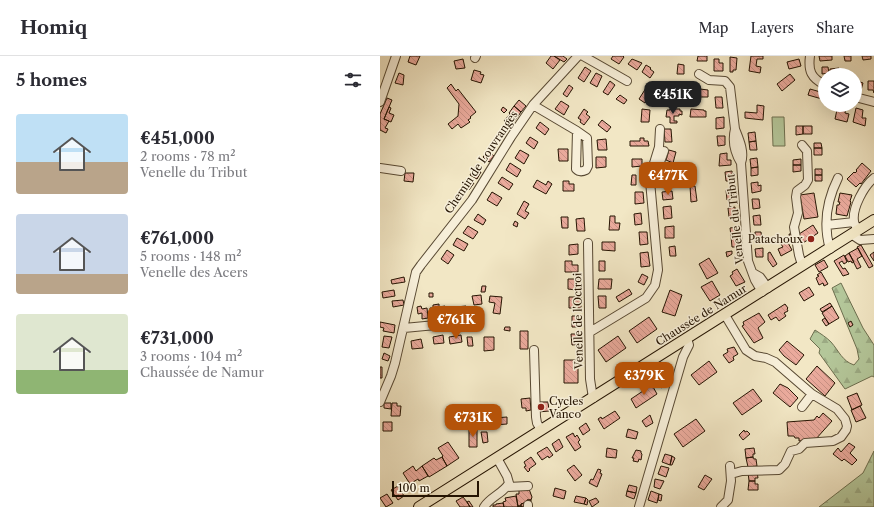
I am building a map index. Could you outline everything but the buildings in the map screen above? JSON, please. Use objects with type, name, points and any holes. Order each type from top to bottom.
[{"type":"main road","name":"Chaussée de Namur","points":[[419,507],[432,504],[541,430],[802,265],[830,249],[854,229],[874,220]]},
{"type":"street","points":[[380,102],[396,56]]},
{"type":"street","name":"Chemin de Louvranges","points":[[380,402],[391,376],[404,328],[416,272],[472,200],[533,105],[578,56]]},
{"type":"street","points":[[584,56],[627,81]]},
{"type":"street","points":[[810,56],[809,67],[812,75],[818,82]]},
{"type":"street","name":"Venelle du Tribut","points":[[699,74],[709,80],[725,81],[730,87],[735,129],[740,141],[742,159],[740,163],[748,261],[753,272],[760,277],[764,290]]},
{"type":"street","points":[[862,99],[874,102]]},
{"type":"street","points":[[533,105],[577,131],[587,138],[588,166],[586,170],[579,171],[576,169],[577,131]]},
{"type":"street","points":[[590,332],[646,298],[655,286],[658,270],[650,181],[658,147],[660,129]]},
{"type":"street","points":[[802,145],[807,151],[808,180],[805,185],[797,191],[796,197],[798,213],[794,227],[802,265]]},
{"type":"street","points":[[576,150],[587,157]]},
{"type":"street","points":[[650,181],[656,175],[664,151]]},
{"type":"street","points":[[380,168],[401,171]]},
{"type":"street","points":[[830,249],[827,225],[828,206],[830,195],[838,178]]},
{"type":"street","points":[[874,178],[867,185],[859,200],[854,229],[860,240],[874,239]]},
{"type":"street","points":[[827,225],[854,229]]},
{"type":"street","name":"Venelle de l'Octroi","points":[[588,243],[590,379],[593,398]]},
{"type":"street","points":[[722,507],[728,500],[731,481],[730,470],[779,470],[785,464],[791,451],[799,449],[805,443],[833,441],[841,437],[847,426],[845,418],[837,409],[812,394],[775,362],[766,358],[755,356],[746,350],[725,315]]},
{"type":"street","points":[[404,328],[478,321]]},
{"type":"street","points":[[639,507],[683,357],[689,345],[687,338]]},
{"type":"street","points":[[677,344],[683,357]]},
{"type":"street","points":[[534,350],[536,417],[537,423],[541,430]]},
{"type":"street","points":[[802,407],[812,394]]},
{"type":"street","points":[[498,458],[507,476],[509,483],[507,487]]},
{"type":"street","points":[[484,507],[492,498],[507,487],[528,486]]},
{"type":"green space","points":[[772,117],[784,117],[785,146],[773,146]]},
{"type":"green space","points":[[841,283],[863,328],[874,345],[874,377],[872,376],[845,389],[819,353],[820,349],[810,339],[815,330],[831,342],[846,361],[854,365],[859,359],[857,349],[832,288]]},
{"type":"green space","points":[[874,451],[874,507],[819,507],[863,473]]},
{"type":"place","name":"Patachoux","points":[[811,239]]},
{"type":"place","name":"Cycles Vanco","points":[[541,407]]}]
